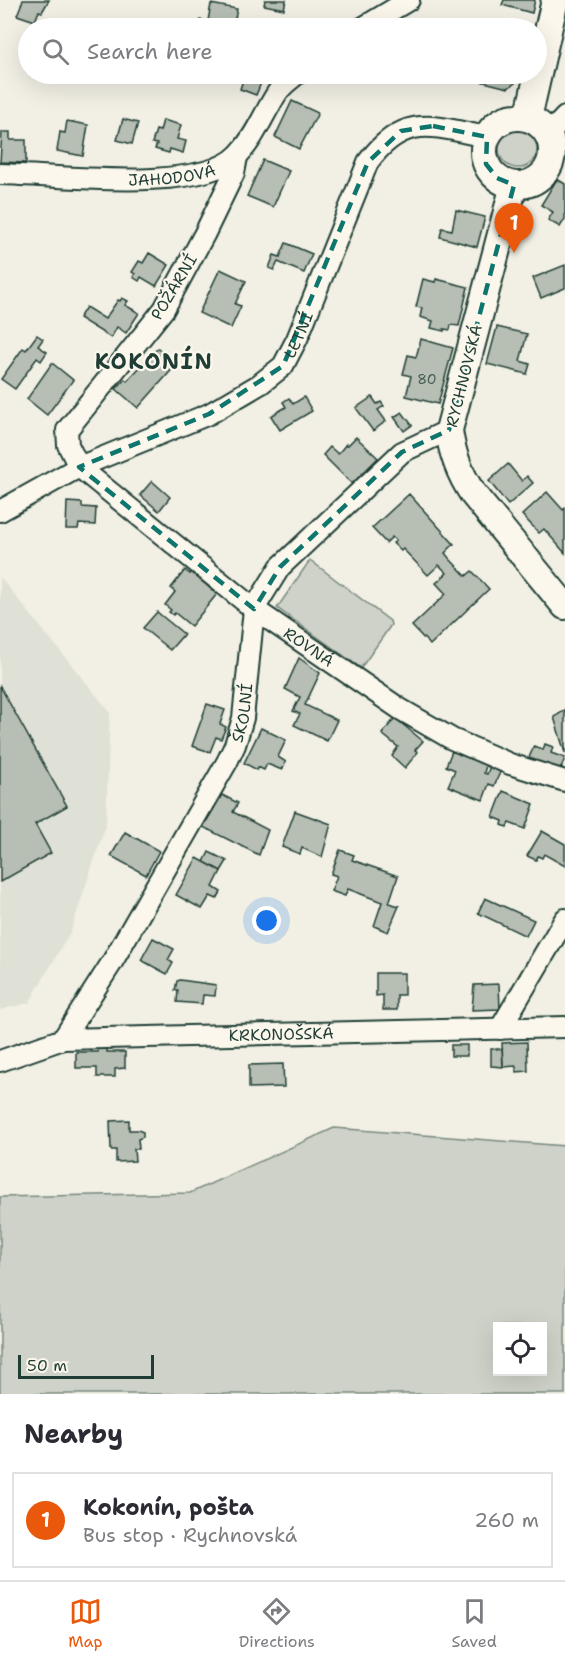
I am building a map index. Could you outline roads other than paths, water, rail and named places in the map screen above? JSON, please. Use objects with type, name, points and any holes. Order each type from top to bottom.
[{"type":"main road","points":[[547,35],[555,0]]},
{"type":"main road","points":[[528,118],[536,84]]},
{"type":"main road","points":[[516,117],[528,118],[540,124],[557,126],[549,166],[535,181],[514,185],[497,178],[486,164],[484,155],[487,137],[494,127],[504,120],[516,117]]},
{"type":"main road","name":"RYCHNOVSKÁ","points":[[514,185],[449,430],[451,447],[460,475],[489,515],[565,606]]},
{"type":"street","points":[[379,18],[409,0]]},
{"type":"street","name":"JAHODOVÁ","points":[[0,174],[129,181],[200,174],[228,164],[237,157],[279,90],[286,84]]},
{"type":"street","name":"LETNÍ","points":[[0,511],[79,467],[209,414],[260,384],[283,366],[297,339],[368,162],[377,150],[401,131],[417,127],[433,126],[487,137]]},
{"type":"street","name":"POŽÁRNÍ","points":[[79,467],[68,445],[67,430],[164,309],[234,173],[237,157]]},
{"type":"street","name":"ŠKOLNÍ","points":[[63,1039],[111,964],[235,745],[243,718],[254,609],[280,567],[402,452],[449,430]]},
{"type":"street","name":"ROVNÁ","points":[[79,467],[254,609],[400,709],[452,738],[510,764],[565,781]]},
{"type":"street","points":[[500,1029],[565,919]]},
{"type":"street","name":"KRKONOŠSKÁ","points":[[0,1061],[63,1039],[565,1027]]},
{"type":"place","name":"Kokonín, pošta","points":[[514,253]]},
{"type":"district","name":"KOKONÍN","points":[[154,361]]}]
